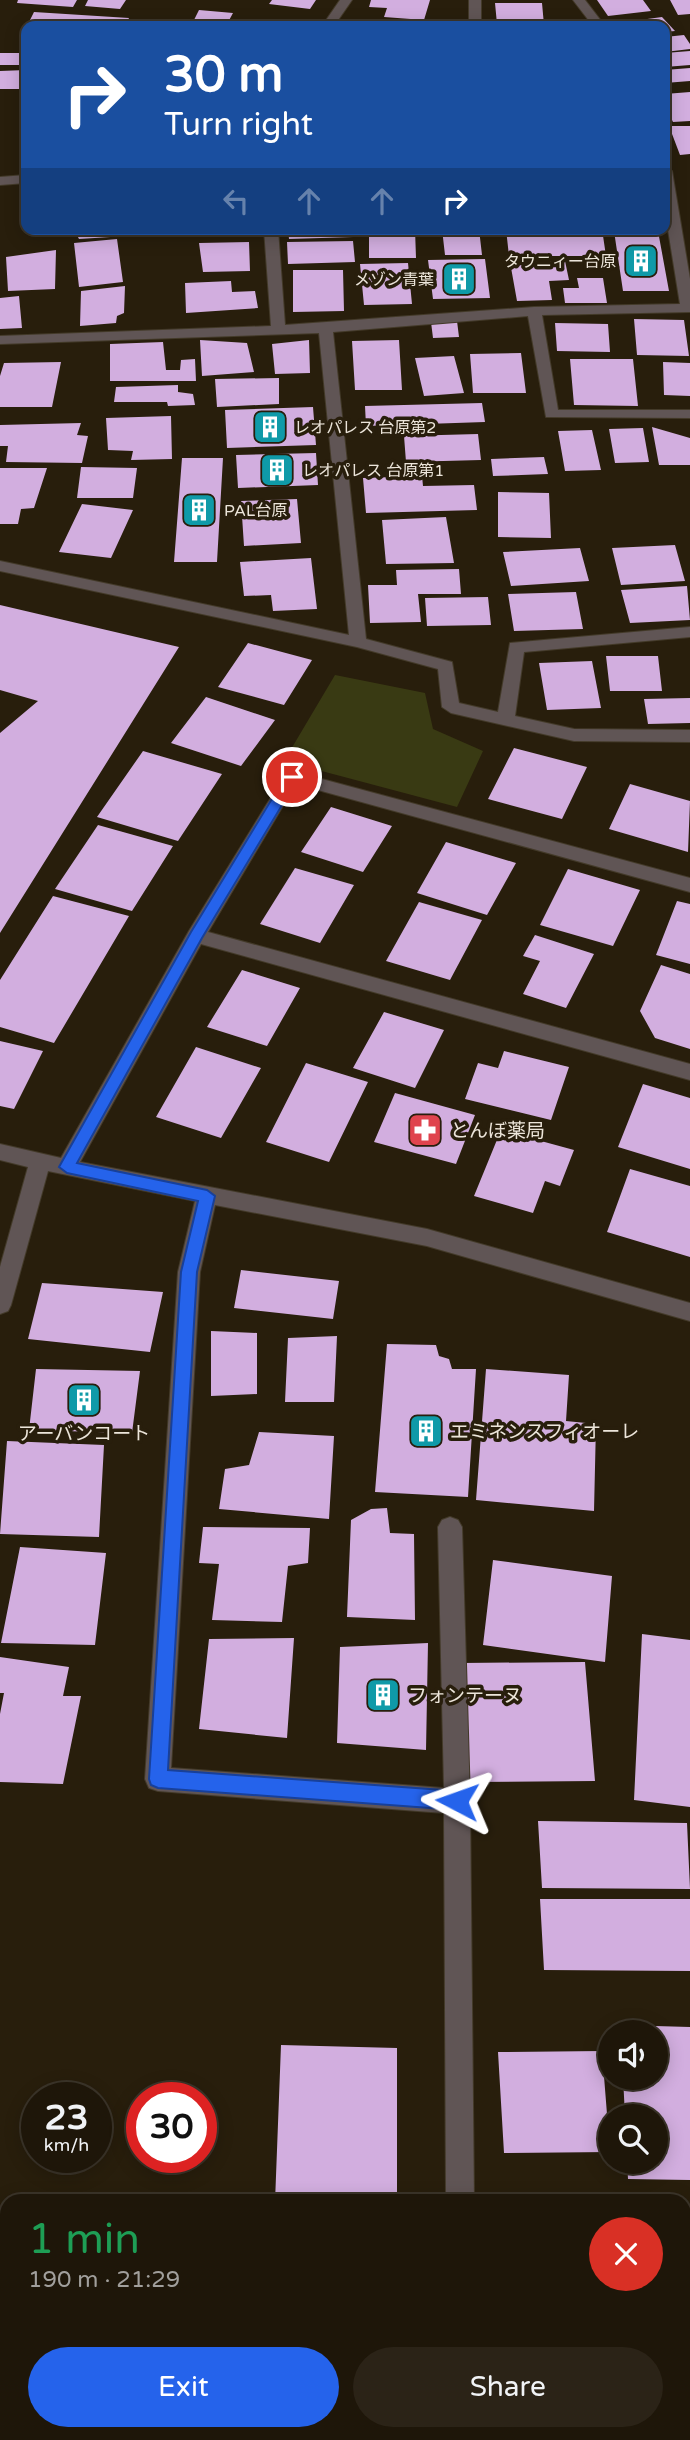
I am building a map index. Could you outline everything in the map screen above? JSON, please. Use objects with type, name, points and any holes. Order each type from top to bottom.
[{"type":"street","points":[[331,21],[346,0]]},
{"type":"street","points":[[474,0],[475,21]]},
{"type":"street","points":[[579,0],[595,21]]},
{"type":"street","points":[[0,181],[21,179]]},
{"type":"street","points":[[0,340],[326,328],[534,311],[689,308],[670,200]]},
{"type":"street","points":[[271,235],[278,330]]},
{"type":"street","points":[[534,311],[551,414],[690,414]]},
{"type":"street","points":[[326,328],[358,642]]},
{"type":"street","points":[[0,566],[358,642],[446,666],[452,707],[574,735],[690,736]]},
{"type":"street","points":[[506,719],[516,647],[690,632]]},
{"type":"street","points":[[67,1167],[197,936],[292,777],[690,885]]},
{"type":"street","points":[[197,936],[690,1072]]},
{"type":"street","points":[[0,1152],[207,1196],[391,1230],[506,1259],[690,1312]]},
{"type":"street","points":[[0,1305],[40,1161]]},
{"type":"street","points":[[207,1196],[189,1272],[158,1779],[457,1801]]},
{"type":"street","points":[[450,1527],[457,1801],[460,2194]]},
{"type":"shaded area","points":[[335,675],[425,693],[433,729],[483,751],[457,807],[284,761]]},
{"type":"building","points":[[18,0],[77,0],[73,7],[17,3]]},
{"type":"building","points":[[88,0],[126,0],[120,9],[85,6]]},
{"type":"building","points":[[272,0],[316,0],[310,9],[269,4]]},
{"type":"building","points":[[371,0],[430,0],[424,20],[384,17],[387,8],[369,7]]},
{"type":"building","points":[[597,0],[643,0],[651,11],[608,16]]},
{"type":"building","points":[[670,0],[690,0],[690,14],[678,15]]},
{"type":"building","points":[[495,3],[542,3],[544,21],[497,21]]},
{"type":"building","points":[[199,10],[233,13],[229,21],[194,21]]},
{"type":"building","points":[[34,12],[129,18],[128,21],[30,21]]},
{"type":"building","points":[[662,17],[666,21],[633,21]]},
{"type":"building","points":[[684,35],[690,49],[670,51],[670,36]]},
{"type":"building","points":[[690,51],[690,65],[670,67],[670,53]]},
{"type":"building","points":[[0,53],[21,53],[21,65],[0,65]]},
{"type":"building","points":[[690,68],[690,81],[670,83],[670,70]]},
{"type":"building","points":[[21,70],[21,89],[0,89],[0,71]]},
{"type":"building","points":[[690,92],[690,121],[673,122],[670,116],[670,94]]},
{"type":"building","points":[[670,126],[690,126],[690,154],[680,155]]},
{"type":"building","points":[[77,235],[126,236],[79,239]]},
{"type":"building","points":[[289,235],[353,237],[289,239]]},
{"type":"building","points":[[369,235],[415,235],[416,258],[369,258]]},
{"type":"building","points":[[443,235],[480,235],[482,255],[445,255]]},
{"type":"building","points":[[507,235],[603,235],[606,256],[509,256]]},
{"type":"building","name":"タウニィー台原","points":[[615,235],[659,235],[669,291],[623,291]]},
{"type":"building","points":[[117,239],[123,282],[79,287],[74,243]]},
{"type":"building","points":[[353,241],[355,262],[288,264],[287,242]]},
{"type":"building","points":[[249,242],[250,271],[203,272],[199,243]]},
{"type":"building","points":[[56,250],[55,289],[8,291],[6,257]]},
{"type":"building","name":"メゾン青葉","points":[[485,259],[490,298],[433,299],[428,260]]},
{"type":"building","points":[[565,261],[569,280],[549,281],[552,300],[517,301],[510,262]]},
{"type":"building","points":[[408,263],[412,304],[364,305],[360,264]]},
{"type":"building","points":[[293,270],[343,270],[344,311],[293,312]]},
{"type":"building","points":[[577,278],[603,278],[607,303],[565,303],[563,288],[579,288]]},
{"type":"building","points":[[231,281],[232,292],[255,291],[258,308],[186,313],[185,283]]},
{"type":"building","points":[[125,286],[124,313],[117,316],[116,323],[80,326],[81,291]]},
{"type":"building","points":[[19,296],[22,328],[0,329],[0,298]]},
{"type":"building","points":[[634,319],[684,320],[689,356],[637,355]]},
{"type":"building","points":[[457,321],[459,337],[433,338],[431,322]]},
{"type":"building","points":[[555,323],[608,324],[610,352],[557,351]]},
{"type":"building","points":[[200,340],[247,343],[254,372],[202,376]]},
{"type":"building","points":[[309,340],[310,373],[275,374],[272,344]]},
{"type":"building","points":[[399,340],[402,390],[355,390],[352,341]]},
{"type":"building","points":[[163,342],[166,370],[180,370],[181,360],[195,359],[196,381],[110,381],[110,344]]},
{"type":"building","points":[[521,353],[526,393],[473,393],[470,354]]},
{"type":"building","points":[[454,356],[464,393],[424,396],[415,358]]},
{"type":"building","points":[[570,359],[633,359],[638,406],[574,405]]},
{"type":"building","points":[[61,362],[52,407],[0,407],[0,376],[4,363]]},
{"type":"building","points":[[663,362],[690,363],[690,396],[664,395]]},
{"type":"building","points":[[279,378],[279,404],[217,407],[215,379]]},
{"type":"building","points":[[178,385],[178,392],[193,394],[195,405],[114,402],[116,387]]},
{"type":"building","points":[[482,403],[485,422],[366,426],[365,406]]},
{"type":"building","name":"レオパレス 台原第2","points":[[313,407],[316,445],[227,448],[225,410]]},
{"type":"building","points":[[171,416],[172,459],[131,460],[133,451],[108,450],[106,418]]},
{"type":"building","points":[[81,423],[77,435],[88,436],[82,463],[6,462],[8,446],[0,446],[0,425]]},
{"type":"building","points":[[652,427],[690,438],[690,465],[659,465]]},
{"type":"building","points":[[643,428],[649,462],[615,463],[609,429]]},
{"type":"building","points":[[592,430],[601,470],[565,471],[558,431]]},
{"type":"building","points":[[478,434],[481,460],[406,462],[404,436]]},
{"type":"building","name":"レオパレス 台原第1","points":[[316,453],[318,485],[238,488],[236,455]]},
{"type":"building","points":[[544,457],[548,474],[493,476],[491,459]]},
{"type":"building","name":"PAL台原","points":[[182,458],[223,458],[217,562],[174,562]]},
{"type":"building","points":[[81,467],[137,468],[133,498],[77,498]]},
{"type":"building","points":[[0,468],[47,468],[34,508],[21,509],[18,524],[0,524]]},
{"type":"building","points":[[422,476],[423,486],[474,485],[477,510],[366,513],[363,478]]},
{"type":"building","points":[[498,492],[549,493],[551,538],[498,537]]},
{"type":"building","points":[[297,499],[301,543],[244,546],[241,501]]},
{"type":"building","points":[[82,504],[133,510],[111,558],[59,552]]},
{"type":"building","points":[[446,517],[454,563],[386,564],[382,520]]},
{"type":"building","points":[[675,545],[685,581],[621,585],[612,548]]},
{"type":"building","points":[[580,548],[589,581],[511,586],[503,552]]},
{"type":"building","points":[[311,558],[317,609],[273,611],[271,595],[244,596],[240,562]]},
{"type":"building","points":[[459,569],[461,594],[418,594],[421,622],[370,623],[368,585],[397,585],[396,570]]},
{"type":"building","points":[[687,586],[690,620],[630,623],[621,590]]},
{"type":"building","points":[[576,592],[583,629],[514,631],[508,594]]},
{"type":"building","points":[[488,597],[491,625],[427,626],[425,598]]},
{"type":"building","points":[[0,605],[179,647],[0,933],[0,733],[38,701],[0,690]]},
{"type":"building","points":[[248,643],[312,660],[284,705],[218,687]]},
{"type":"building","points":[[606,656],[658,656],[662,691],[610,691]]},
{"type":"building","points":[[592,661],[601,708],[547,710],[539,663]]},
{"type":"building","points":[[206,697],[275,720],[241,766],[171,743]]},
{"type":"building","points":[[690,698],[690,723],[648,724],[644,699]]},
{"type":"building","points":[[514,748],[587,767],[562,819],[488,799]]},
{"type":"building","points":[[143,751],[222,774],[178,841],[97,817]]},
{"type":"building","points":[[630,784],[690,801],[688,852],[609,829]]},
{"type":"building","points":[[331,807],[392,826],[363,872],[301,852]]},
{"type":"building","points":[[98,825],[173,846],[132,911],[55,889]]},
{"type":"building","points":[[446,842],[516,863],[487,915],[417,893]]},
{"type":"building","points":[[295,868],[354,885],[320,943],[260,924]]},
{"type":"building","points":[[568,869],[640,890],[613,946],[540,925]]},
{"type":"building","points":[[53,896],[129,916],[54,1043],[0,1027],[0,980]]},
{"type":"building","points":[[677,901],[690,904],[690,964],[656,955]]},
{"type":"building","points":[[419,902],[482,920],[450,980],[386,961]]},
{"type":"building","points":[[535,935],[594,954],[566,1008],[523,994],[540,961],[523,956]]},
{"type":"building","points":[[661,965],[690,974],[690,1049],[655,1038],[640,1011]]},
{"type":"building","points":[[242,970],[300,988],[267,1046],[207,1027]]},
{"type":"building","points":[[384,1012],[444,1030],[415,1088],[353,1068]]},
{"type":"building","points":[[0,1041],[43,1051],[14,1109],[0,1106]]},
{"type":"building","points":[[196,1047],[261,1068],[221,1138],[156,1117]]},
{"type":"building","points":[[504,1051],[569,1067],[551,1120],[465,1099],[478,1063],[498,1068]]},
{"type":"building","points":[[306,1063],[368,1082],[329,1162],[266,1142]]},
{"type":"building","points":[[643,1084],[690,1098],[690,1169],[618,1147]]},
{"type":"building","points":[[395,1093],[475,1115],[456,1164],[374,1142]]},
{"type":"building","points":[[501,1130],[574,1150],[560,1186],[545,1181],[533,1213],[474,1196]]},
{"type":"building","points":[[630,1169],[690,1186],[690,1257],[607,1232]]},
{"type":"building","points":[[241,1270],[339,1281],[333,1319],[234,1308]]},
{"type":"building","points":[[42,1283],[163,1292],[150,1352],[28,1339]]},
{"type":"building","points":[[211,1331],[257,1333],[257,1394],[211,1396]]},
{"type":"building","points":[[337,1336],[334,1402],[285,1402],[288,1338]]},
{"type":"building","name":"エミネンスフィオーレ","points":[[387,1344],[436,1345],[439,1356],[449,1359],[452,1369],[476,1369],[468,1497],[375,1492]]},
{"type":"building","name":"アーバンコート","points":[[36,1369],[140,1371],[132,1433],[29,1430]]},
{"type":"building","points":[[486,1369],[569,1375],[566,1421],[596,1424],[594,1511],[476,1500]]},
{"type":"building","points":[[259,1432],[334,1436],[329,1519],[219,1509],[225,1469],[249,1465]]},
{"type":"building","points":[[7,1441],[104,1445],[99,1537],[0,1534]]},
{"type":"building","points":[[387,1508],[390,1533],[414,1534],[415,1620],[347,1617],[351,1520],[371,1509]]},
{"type":"building","points":[[203,1527],[310,1528],[308,1563],[288,1566],[282,1622],[212,1620],[219,1564],[199,1563]]},
{"type":"building","points":[[20,1547],[106,1553],[95,1645],[1,1643]]},
{"type":"building","points":[[493,1560],[612,1576],[605,1662],[483,1645]]},
{"type":"building","points":[[642,1634],[690,1640],[690,1807],[634,1800]]},
{"type":"building","points":[[294,1638],[287,1738],[199,1729],[209,1639]]},
{"type":"building","name":"フォンテーヌ","points":[[428,1643],[426,1750],[337,1743],[340,1647]]},
{"type":"building","points":[[0,1657],[69,1667],[63,1696],[81,1696],[63,1784],[0,1782],[0,1714],[4,1693],[0,1693]]},
{"type":"building","points":[[585,1662],[595,1781],[468,1782],[462,1663]]},
{"type":"building","points":[[538,1821],[687,1823],[690,1889],[542,1888]]},
{"type":"building","points":[[540,1899],[690,1899],[690,1971],[544,1970]]},
{"type":"building","points":[[668,2026],[690,2027],[690,2180],[628,2179],[628,2174],[668,2174],[668,2104],[624,2104],[624,2090],[668,2090]]},
{"type":"building","points":[[281,2045],[397,2048],[397,2194],[275,2194]]},
{"type":"building","points":[[598,2051],[598,2090],[605,2090],[606,2104],[598,2104],[598,2152],[504,2153],[498,2052]]},
{"type":"place","name":"タウニィー台原","points":[[641,261]]},
{"type":"place","name":"メゾン青葉","points":[[459,279]]},
{"type":"place","name":"レオパレス 台原第2","points":[[270,427]]},
{"type":"place","name":"レオパレス 台原第1","points":[[277,470]]},
{"type":"place","name":"PAL台原","points":[[199,510]]},
{"type":"place","name":"とんぼ薬局","points":[[425,1130]]},
{"type":"place","name":"アーバンコート","points":[[84,1400]]},
{"type":"place","name":"エミネンスフィオーレ","points":[[426,1431]]},
{"type":"place","name":"フォンテーヌ","points":[[383,1695]]},
{"type":"route","points":[[292,777],[197,936],[67,1167],[207,1196],[189,1272],[158,1779],[457,1801]]}]
